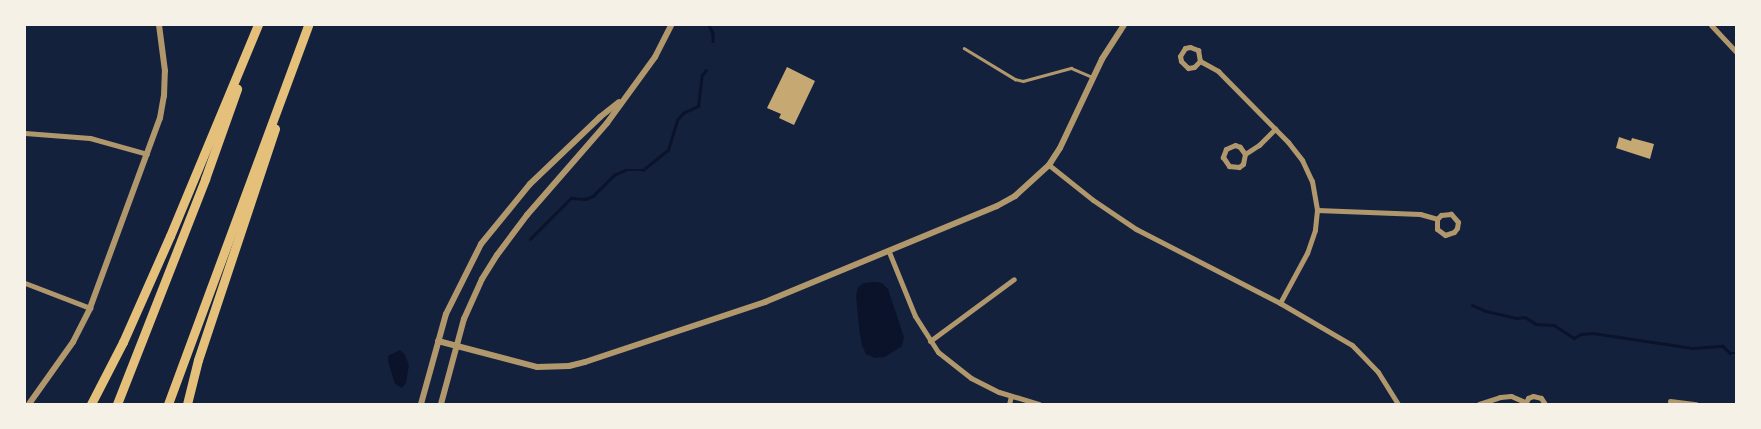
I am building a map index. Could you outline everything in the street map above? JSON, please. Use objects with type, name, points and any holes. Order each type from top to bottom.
[{"type":"highway","points":[[91,404],[123,342],[170,236],[259,25]]},
{"type":"highway","points":[[117,404],[205,179],[259,25]]},
{"type":"highway","points":[[187,404],[198,360],[254,196],[308,25]]},
{"type":"highway","points":[[168,404],[303,40]]},
{"type":"street","points":[[29,404],[69,349],[90,308],[160,118],[164,96],[165,55],[159,25]]},
{"type":"street","points":[[441,404],[456,348],[472,301],[497,255],[527,215],[607,123],[656,57],[671,25]]},
{"type":"street","points":[[438,341],[456,348],[537,367],[569,366],[765,302],[997,206],[1020,192],[1049,165],[1071,128],[1093,78],[1124,25]]},
{"type":"street","points":[[1711,25],[1736,52]]},
{"type":"street","points":[[1194,47],[1201,55],[1200,60],[1194,67],[1184,66],[1181,61],[1182,51],[1194,47]]},
{"type":"street","points":[[1200,60],[1218,71],[1275,129],[1293,148],[1308,171],[1315,194],[1317,210],[1312,240],[1280,303]]},
{"type":"street","points":[[421,404],[438,341],[454,295],[481,244],[494,225],[530,184],[600,117],[624,98]]},
{"type":"street","points":[[1245,154],[1240,147],[1235,146],[1226,149],[1225,163],[1234,168],[1243,164],[1245,154],[1259,145],[1275,129]]},
{"type":"street","points":[[25,133],[90,138],[147,154]]},
{"type":"street","points":[[1049,165],[1093,200],[1136,229],[1280,303],[1352,345],[1378,372],[1398,404]]},
{"type":"street","points":[[1317,210],[1420,214],[1437,220]]},
{"type":"street","points":[[1451,214],[1458,222],[1457,228],[1454,232],[1445,235],[1437,229],[1437,220],[1441,215],[1451,214]]},
{"type":"street","points":[[889,252],[915,316],[930,341],[948,361],[971,378],[1011,396],[1038,404]]},
{"type":"street","points":[[930,341],[1014,279]]},
{"type":"street","points":[[25,283],[90,308]]},
{"type":"street","points":[[1009,404],[1011,396]]},
{"type":"street","points":[[1479,404],[1500,397],[1511,396],[1525,403],[1528,398],[1538,396],[1545,404]]},
{"type":"street","points":[[1670,401],[1696,404]]},
{"type":"lane","points":[[964,48],[1015,79],[1023,81],[1071,68],[1093,78]]},
{"type":"water","points":[[864,283],[882,283],[888,289],[904,337],[902,346],[885,357],[875,358],[866,354],[862,346],[856,296],[858,287]]},
{"type":"water","points":[[400,350],[405,355],[409,365],[406,383],[402,388],[395,384],[388,362],[388,356]]},
{"type":"building","points":[[787,67],[815,81],[794,125],[779,118],[781,114],[767,108]]},
{"type":"building","points":[[1619,137],[1631,141],[1632,138],[1654,144],[1650,159],[1616,148]]},
{"type":"waterway","points":[[709,25],[713,33],[713,41]]},
{"type":"waterway","points":[[530,239],[571,198],[585,199],[593,196],[614,175],[625,170],[643,170],[668,150],[677,120],[683,113],[698,106],[702,75],[706,70]]},
{"type":"waterway","points":[[1472,305],[1486,311],[1517,318],[1525,317],[1536,324],[1554,325],[1574,338],[1581,334],[1593,333],[1692,348],[1723,346],[1730,353],[1736,353]]}]
